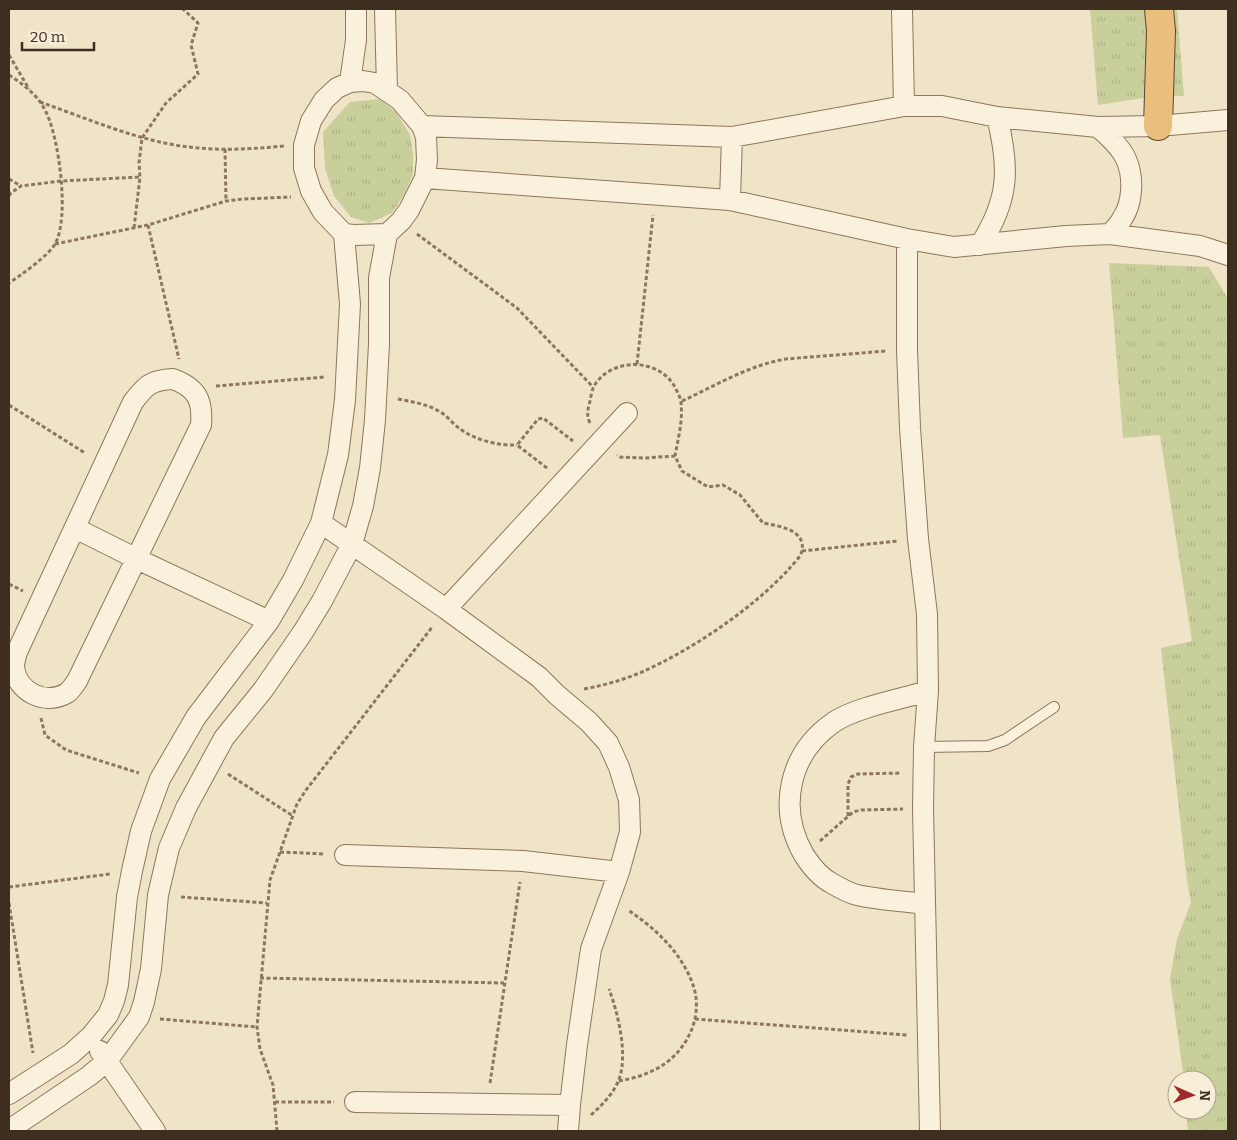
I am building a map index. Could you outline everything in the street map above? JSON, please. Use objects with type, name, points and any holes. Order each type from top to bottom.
[{"type":"highway","points":[[1158,126],[1161,31],[1159,9]]},
{"type":"street","points":[[350,82],[356,40],[356,9]]},
{"type":"street","points":[[384,9],[387,90]]},
{"type":"street","points":[[902,9],[904,106]]},
{"type":"street","points":[[9,1130],[89,1076],[107,1061],[139,1017],[151,969],[158,895],[169,848],[186,808],[224,738],[263,690],[303,632],[322,601],[352,544],[370,468],[375,420],[379,344],[379,278],[394,228],[426,178],[427,160],[426,137],[422,126],[400,100],[375,83],[363,81],[350,82],[336,88],[324,100],[311,121],[304,145],[304,168],[322,212],[344,234],[354,235],[394,228]]},
{"type":"street","points":[[422,126],[732,137],[904,106],[942,106],[997,117],[1098,127],[1158,126],[1228,120]]},
{"type":"street","points":[[980,245],[992,226],[1000,206],[1005,185],[1006,163],[997,117]]},
{"type":"street","points":[[1098,127],[1114,142],[1126,159],[1131,179],[1130,199],[1123,218],[1110,234]]},
{"type":"street","points":[[730,200],[732,137]]},
{"type":"street","points":[[426,178],[730,200],[908,239],[954,247],[1066,236],[1110,234],[1200,246],[1228,255]]},
{"type":"street","points":[[9,1094],[71,1054],[91,1036],[108,1015],[118,984],[127,897],[132,871],[141,831],[160,779],[196,717],[269,621],[293,580],[321,524],[338,455],[344,400],[350,304],[344,234]]},
{"type":"street","points":[[908,239],[907,350],[910,428],[918,539],[927,614],[928,691],[924,747],[923,808],[930,1131]]},
{"type":"street","points":[[173,379],[187,386],[198,396],[203,410],[201,425],[77,681],[68,692],[55,698],[40,698],[27,691],[18,680],[14,666],[17,652],[133,402],[144,387],[157,380],[173,379]]},
{"type":"street","points":[[446,609],[627,413]]},
{"type":"street","points":[[321,524],[446,609],[539,677],[589,722],[608,742],[619,767],[628,800],[630,832],[619,872],[591,949],[568,1131]]},
{"type":"street","points":[[76,528],[269,621]]},
{"type":"street","points":[[925,904],[856,895],[831,883],[810,865],[796,841],[789,815],[790,787],[798,761],[814,738],[836,721],[861,710],[928,691]]},
{"type":"street","points":[[345,855],[523,862],[619,872]]},
{"type":"street","points":[[91,1036],[155,1131]]},
{"type":"street","points":[[355,1102],[570,1105]]},
{"type":"lane","points":[[924,747],[988,746],[1005,740],[1054,707]]},
{"type":"path","points":[[134,228],[140,178],[139,163],[142,138],[166,103],[198,74],[191,46],[198,23],[183,9]]},
{"type":"path","points":[[9,55],[31,92]]},
{"type":"path","points":[[9,75],[31,92],[46,112],[61,168],[62,207],[60,228],[55,244],[26,272],[9,283]]},
{"type":"path","points":[[40,102],[142,138],[188,147],[244,149],[304,145]]},
{"type":"path","points":[[225,149],[226,202]]},
{"type":"path","points":[[9,196],[11,192],[21,186],[61,181],[140,178]]},
{"type":"path","points":[[9,179],[21,186]]},
{"type":"path","points":[[637,364],[655,194]]},
{"type":"path","points":[[55,244],[148,225],[226,202],[261,197],[314,196]]},
{"type":"path","points":[[148,225],[187,386],[345,376]]},
{"type":"path","points":[[394,228],[517,308],[594,387]]},
{"type":"path","points":[[682,401],[771,361],[907,350]]},
{"type":"path","points":[[557,695],[614,683],[670,658],[696,643],[774,586],[796,561],[802,551],[800,540],[794,532],[783,527],[763,523],[740,495],[723,485],[708,486],[682,471],[675,456],[681,426],[682,401],[673,383],[657,369],[637,364],[620,366],[605,374],[594,387],[587,416],[594,449]]},
{"type":"path","points":[[375,396],[421,403],[443,413],[460,429],[481,439],[504,446],[518,445],[564,481]]},
{"type":"path","points":[[9,405],[104,465]]},
{"type":"path","points":[[518,445],[538,419],[543,418],[594,449],[620,457],[675,456]]},
{"type":"path","points":[[802,551],[918,539]]},
{"type":"path","points":[[277,1131],[273,1084],[260,1049],[257,1026],[270,880],[297,804],[306,790],[446,609]]},
{"type":"path","points":[[40,698],[41,718],[45,735],[66,750],[160,779]]},
{"type":"path","points":[[210,762],[293,816]]},
{"type":"path","points":[[848,816],[848,784],[851,777],[858,774],[924,772]]},
{"type":"path","points":[[804,854],[853,812],[861,810],[923,808]]},
{"type":"path","points":[[280,852],[345,855]]},
{"type":"path","points":[[489,1104],[504,983],[523,862]]},
{"type":"path","points":[[9,887],[132,871]]},
{"type":"path","points":[[158,895],[267,903]]},
{"type":"path","points":[[609,899],[640,918],[655,931],[680,960],[693,986],[696,997],[695,1019],[687,1039],[672,1058],[652,1071],[619,1081]]},
{"type":"path","points":[[9,904],[11,928],[36,1076]]},
{"type":"path","points":[[260,978],[504,983]]},
{"type":"path","points":[[590,1117],[611,1095],[619,1081],[622,1058],[621,1036],[608,986]]},
{"type":"path","points":[[139,1017],[257,1026]]},
{"type":"path","points":[[695,1019],[928,1036]]},
{"type":"path","points":[[275,1102],[355,1102]]},
{"type":"green space","points":[[1090,9],[1177,9],[1184,96],[1149,97],[1098,105]]},
{"type":"green space","points":[[379,99],[396,112],[410,135],[413,154],[413,174],[405,193],[392,213],[369,223],[351,217],[334,196],[325,168],[323,132],[350,102]]},
{"type":"green space","points":[[1109,263],[1209,267],[1228,299],[1228,1131],[1188,1131],[1187,1120],[1217,1120],[1217,1070],[1183,1070],[1170,979],[1177,939],[1191,902],[1187,881],[1161,648],[1192,641],[1160,435],[1123,438]]}]
